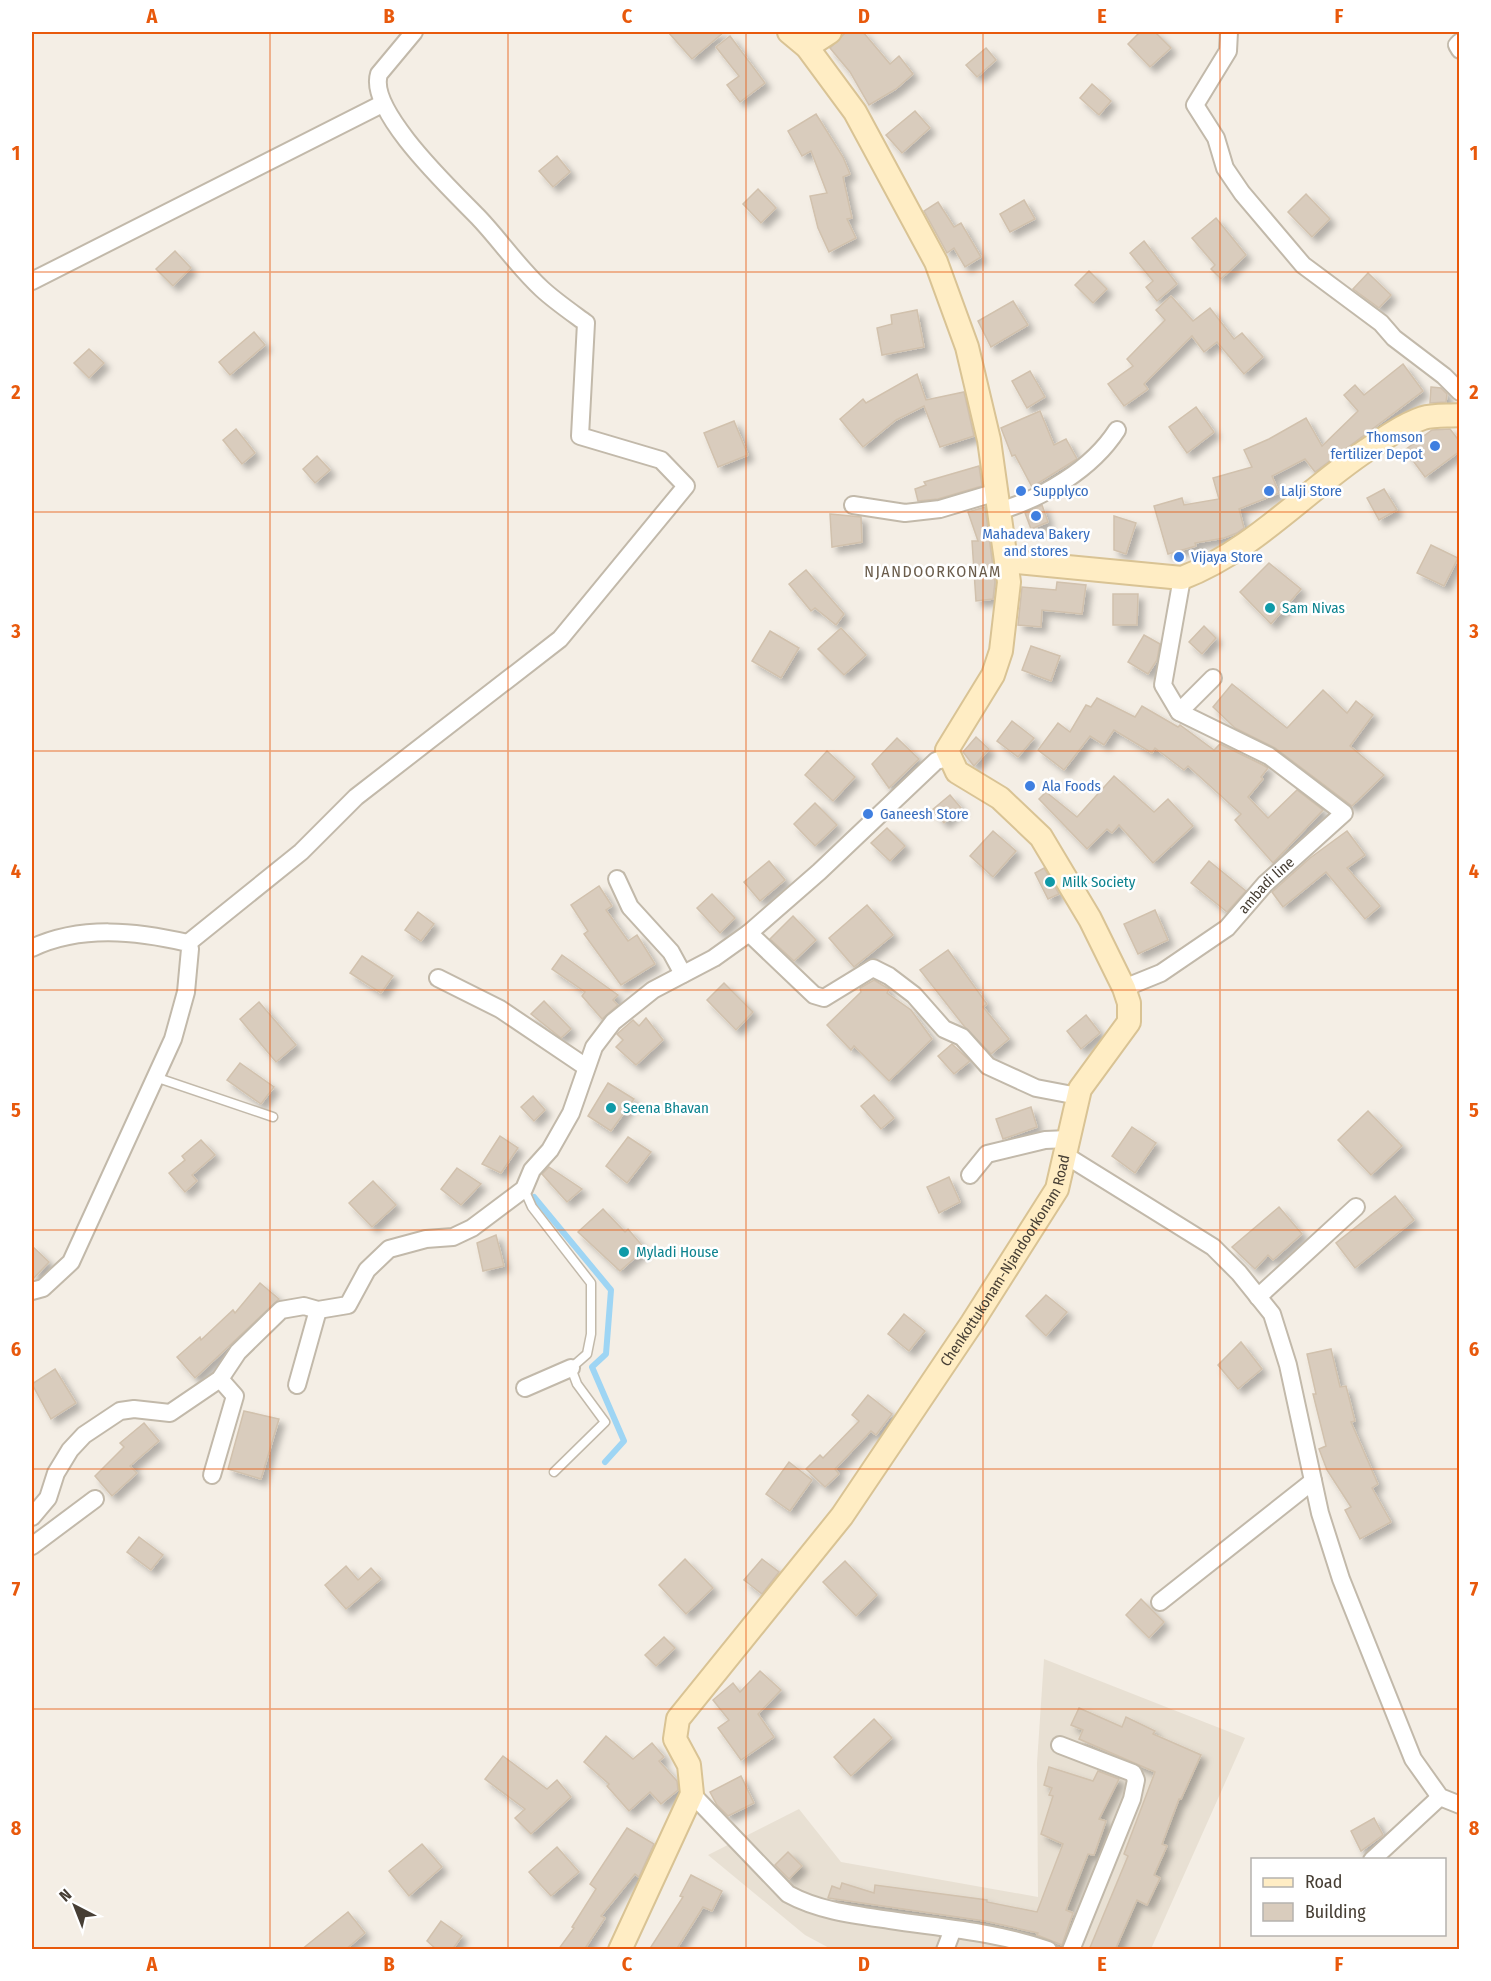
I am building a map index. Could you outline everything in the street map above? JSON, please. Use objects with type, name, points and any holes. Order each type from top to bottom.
[{"type":"main road","points":[[789,32],[807,47],[855,112],[936,262],[967,347],[989,440],[1009,582],[1001,651],[993,675],[947,750],[951,757]]},
{"type":"main road","points":[[807,47],[830,32]]},
{"type":"main road","points":[[1006,561],[1182,579],[1208,568],[1242,548],[1332,473],[1389,435],[1424,417],[1460,415]]},
{"type":"main road","name":"Chenkottukonam-Njandoorkonam Road","points":[[692,1794],[689,1765],[675,1739],[678,1719],[842,1516],[972,1323],[1057,1189],[1080,1089],[1129,1022],[1129,1003],[1124,988],[1090,919],[1041,837],[1000,798],[957,772],[951,757]]},
{"type":"main road","points":[[620,1950],[692,1794]]},
{"type":"street","points":[[188,943],[301,852],[356,797],[560,639],[686,486],[661,460],[580,436],[586,323],[543,290],[478,217],[453,194],[427,165],[382,104],[376,80],[414,32]]},
{"type":"street","points":[[1229,32],[1228,51],[1195,105],[1216,138],[1225,168],[1242,193],[1304,265],[1381,323],[1394,338],[1444,376],[1460,392]]},
{"type":"street","points":[[1460,42],[1457,45],[1460,50]]},
{"type":"street","points":[[32,281],[382,104]]},
{"type":"street","points":[[853,505],[905,513],[1044,495],[1105,449],[1117,430]]},
{"type":"street","points":[[1182,579],[1163,685],[1179,712],[1213,678]]},
{"type":"street","name":"ambadi line","points":[[1124,988],[1161,973],[1227,928],[1265,884],[1344,813],[1269,756],[1179,712]]},
{"type":"street","points":[[32,1517],[48,1498],[56,1473],[70,1450],[91,1430],[120,1411],[134,1409],[170,1413],[220,1379],[238,1352],[281,1310],[304,1306],[318,1310],[348,1305],[367,1270],[389,1249],[426,1239],[453,1237],[472,1228],[524,1189],[532,1170],[550,1150],[572,1113],[594,1047],[613,1022],[653,990],[714,958],[749,933],[819,872],[936,761],[951,757]]},
{"type":"street","points":[[617,879],[630,907],[671,952],[683,974]]},
{"type":"street","points":[[32,948],[67,935],[116,931],[188,943]]},
{"type":"street","points":[[749,933],[814,995],[824,998],[873,968],[889,976],[914,995],[944,1029],[962,1037],[988,1066],[1036,1088],[1078,1096]]},
{"type":"street","points":[[32,1291],[43,1288],[71,1262],[173,1039],[186,992],[190,948],[188,943]]},
{"type":"street","points":[[438,978],[500,1009],[586,1067]]},
{"type":"street","points":[[970,1175],[987,1154],[1045,1140],[1066,1147],[1214,1247],[1239,1273],[1272,1314],[1288,1365],[1313,1481],[1341,1579],[1413,1759],[1440,1797],[1460,1804]]},
{"type":"street","points":[[1258,1297],[1356,1207]]},
{"type":"street","points":[[297,1385],[318,1310]]},
{"type":"street","points":[[525,1388],[571,1368]]},
{"type":"street","points":[[212,1475],[235,1396],[220,1379]]},
{"type":"street","points":[[1160,1602],[1313,1481]]},
{"type":"street","points":[[32,1546],[95,1499]]},
{"type":"street","points":[[1060,1745],[1122,1767],[1133,1773],[1136,1780],[1132,1799],[1071,1950]]},
{"type":"street","points":[[692,1794],[788,1894],[806,1904],[859,1916],[1022,1941],[1048,1950]]},
{"type":"street","points":[[1374,1858],[1440,1797]]},
{"type":"street","points":[[945,1950],[953,1929]]},
{"type":"lane","points":[[155,1077],[273,1117]]},
{"type":"lane","points":[[524,1189],[532,1207],[591,1284],[591,1334],[587,1354],[571,1368],[577,1384],[604,1422],[554,1472]]},
{"type":"shaded area","points":[[1044,1659],[1245,1738],[1151,1949],[831,1949],[805,1935],[708,1855],[799,1809],[841,1862],[1038,1897],[1037,1763]]},
{"type":"building","points":[[668,32],[724,32],[692,59]]},
{"type":"building","points":[[846,32],[863,32],[890,64],[899,56],[913,74],[896,89],[869,105],[850,72],[830,48]]},
{"type":"building","points":[[1140,32],[1155,32],[1171,48],[1150,67],[1128,44]]},
{"type":"building","points":[[730,36],[765,83],[740,102],[727,85],[739,76],[716,47]]},
{"type":"building","points":[[986,48],[996,60],[977,77],[966,65]]},
{"type":"building","points":[[1092,84],[1111,101],[1099,115],[1080,98]]},
{"type":"building","points":[[915,111],[930,128],[902,153],[886,135]]},
{"type":"building","points":[[816,114],[843,157],[850,174],[843,177],[852,218],[847,219],[856,238],[829,252],[818,228],[810,196],[827,193],[811,151],[802,156],[788,131]]},
{"type":"building","points":[[557,156],[570,172],[553,187],[539,171]]},
{"type":"building","points":[[758,189],[776,208],[761,223],[743,204]]},
{"type":"building","points":[[1306,194],[1330,219],[1312,237],[1288,212]]},
{"type":"building","points":[[1024,200],[1035,219],[1010,232],[1000,214]]},
{"type":"building","points":[[938,202],[954,227],[961,223],[981,257],[965,267],[954,248],[947,253],[924,211]]},
{"type":"building","points":[[1216,218],[1246,255],[1221,279],[1211,269],[1215,265],[1192,238]]},
{"type":"building","points":[[1144,241],[1177,284],[1157,301],[1146,287],[1153,281],[1130,253]]},
{"type":"building","points":[[175,251],[191,268],[173,286],[156,269]]},
{"type":"building","points":[[1089,271],[1107,289],[1093,303],[1075,285]]},
{"type":"building","points":[[1368,273],[1391,295],[1379,308],[1353,289]]},
{"type":"building","points":[[1171,296],[1193,321],[1210,308],[1234,339],[1242,333],[1263,357],[1244,374],[1217,342],[1204,352],[1192,336],[1144,384],[1148,389],[1124,406],[1108,384],[1133,366],[1127,359],[1165,320],[1156,310]]},
{"type":"building","points":[[1013,301],[1028,325],[991,347],[978,321]]},
{"type":"building","points":[[917,310],[924,347],[882,355],[877,328],[892,324],[891,315]]},
{"type":"building","points":[[254,332],[265,345],[230,375],[219,362]]},
{"type":"building","points":[[89,349],[104,363],[89,378],[74,363]]},
{"type":"building","points":[[1403,364],[1423,391],[1315,472],[1305,459],[1272,476],[1279,493],[1239,509],[1244,528],[1237,533],[1224,538],[1195,543],[1196,546],[1168,554],[1154,506],[1182,498],[1184,505],[1219,499],[1213,478],[1252,467],[1244,450],[1306,418],[1322,446],[1358,411],[1344,395],[1355,385],[1364,395]]},
{"type":"building","points":[[1030,371],[1045,397],[1027,408],[1012,381]]},
{"type":"building","points":[[917,374],[926,400],[964,392],[974,436],[940,447],[924,406],[896,420],[863,447],[840,419],[863,399],[866,403]]},
{"type":"building","points":[[1431,387],[1441,388],[1447,394],[1446,402],[1430,403]]},
{"type":"building","points":[[1196,407],[1214,432],[1187,453],[1169,427]]},
{"type":"building","points":[[1040,411],[1054,445],[1066,439],[1077,459],[1032,487],[1015,455],[1012,456],[1001,428]]},
{"type":"building","points":[[734,421],[748,455],[718,467],[704,433]]},
{"type":"building","points":[[236,429],[255,453],[242,464],[223,440]]},
{"type":"building","name":"Thomson fertilizer Depot","points":[[1450,429],[1460,442],[1460,451],[1425,477],[1405,450],[1432,430]]},
{"type":"building","points":[[317,456],[330,470],[315,483],[303,469]]},
{"type":"building","points":[[979,466],[982,486],[938,499],[918,501],[915,489],[926,485],[924,482]]},
{"type":"building","points":[[1384,489],[1397,510],[1379,520],[1367,498]]},
{"type":"building","name":"Mahadeva Bakery and stores","points":[[1042,505],[1048,522],[1031,529],[1025,513]]},
{"type":"building","points":[[985,507],[995,582],[993,599],[976,601],[972,541],[978,541],[968,512]]},
{"type":"building","points":[[830,514],[861,517],[862,542],[832,547]]},
{"type":"building","points":[[1114,516],[1136,523],[1126,554],[1114,550]]},
{"type":"building","points":[[1431,545],[1458,558],[1444,586],[1417,573]]},
{"type":"building","name":"Sam Nivas","points":[[1269,563],[1301,589],[1271,624],[1240,592]]},
{"type":"building","points":[[806,570],[844,614],[836,625],[815,608],[811,611],[789,584]]},
{"type":"building","points":[[1057,582],[1086,585],[1082,614],[1042,610],[1041,627],[1018,625],[1022,587],[1056,590]]},
{"type":"building","points":[[1113,594],[1138,594],[1137,625],[1113,625]]},
{"type":"building","points":[[1204,626],[1216,638],[1202,654],[1189,642]]},
{"type":"building","points":[[841,628],[866,655],[844,675],[818,649]]},
{"type":"building","points":[[770,631],[799,648],[781,678],[752,661]]},
{"type":"building","points":[[1144,635],[1160,644],[1157,660],[1148,674],[1128,662]]},
{"type":"building","points":[[1031,646],[1060,656],[1051,681],[1022,670]]},
{"type":"building","points":[[1232,684],[1287,728],[1323,690],[1347,713],[1356,701],[1373,715],[1350,746],[1384,775],[1352,806],[1275,748],[1235,728],[1213,707]]},
{"type":"building","points":[[1097,698],[1135,717],[1142,706],[1178,727],[1180,725],[1214,750],[1220,744],[1268,768],[1261,777],[1263,779],[1248,797],[1268,818],[1297,790],[1323,810],[1273,863],[1235,820],[1241,814],[1188,766],[1184,770],[1155,748],[1152,753],[1114,730],[1104,745],[1090,736],[1064,770],[1038,750],[1058,723],[1070,732],[1086,705],[1091,707]]},
{"type":"building","points":[[1012,721],[1034,738],[1018,757],[997,741]]},
{"type":"building","points":[[976,737],[989,749],[974,766],[963,752]]},
{"type":"building","points":[[897,738],[919,759],[889,788],[872,764]]},
{"type":"building","points":[[827,751],[855,777],[833,801],[805,775]]},
{"type":"building","points":[[1114,776],[1154,812],[1168,799],[1193,826],[1153,863],[1119,825],[1112,833],[1107,829],[1087,849],[1039,799],[1046,792],[1077,817]]},
{"type":"building","points":[[950,795],[961,808],[944,823],[932,810]]},
{"type":"building","points":[[815,803],[837,825],[815,846],[794,824]]},
{"type":"building","points":[[887,828],[905,846],[890,861],[871,843]]},
{"type":"building","points":[[993,831],[1016,851],[993,877],[970,856]]},
{"type":"building","points":[[1347,831],[1365,855],[1347,868],[1380,906],[1365,919],[1326,872],[1283,907],[1272,892],[1310,858]]},
{"type":"building","points":[[769,861],[785,880],[760,901],[744,882]]},
{"type":"building","points":[[1209,861],[1246,891],[1227,912],[1191,883]]},
{"type":"building","points":[[1044,868],[1059,894],[1048,899],[1035,873]]},
{"type":"building","points":[[599,886],[612,906],[606,910],[628,941],[637,935],[655,964],[621,985],[584,934],[588,931],[571,905]]},
{"type":"building","points":[[712,894],[735,918],[720,933],[697,908]]},
{"type":"building","points":[[867,905],[893,935],[854,967],[829,938]]},
{"type":"building","points":[[1155,910],[1168,940],[1138,954],[1124,924]]},
{"type":"building","points":[[418,912],[434,924],[421,941],[405,930]]},
{"type":"building","points":[[793,916],[816,940],[794,961],[770,939]]},
{"type":"building","points":[[948,950],[987,1004],[983,1007],[1009,1039],[991,1054],[964,1026],[920,970]]},
{"type":"building","points":[[562,955],[618,995],[613,1000],[618,1005],[602,1019],[582,996],[585,992],[552,969]]},
{"type":"building","points":[[362,956],[393,976],[381,993],[350,973]]},
{"type":"building","points":[[874,980],[889,989],[887,993],[911,1010],[932,1039],[889,1081],[854,1046],[851,1050],[827,1025],[861,992],[860,988]]},
{"type":"building","points":[[724,983],[753,1012],[736,1030],[707,1000]]},
{"type":"building","points":[[544,1001],[571,1029],[561,1038],[531,1014]]},
{"type":"building","points":[[259,1002],[296,1045],[276,1062],[240,1019]]},
{"type":"building","points":[[1086,1015],[1100,1033],[1081,1049],[1067,1031]]},
{"type":"building","points":[[646,1018],[663,1040],[636,1065],[616,1047],[623,1040],[617,1034],[633,1020],[639,1026]]},
{"type":"building","points":[[952,1044],[970,1061],[954,1074],[938,1056]]},
{"type":"building","points":[[240,1063],[274,1087],[261,1104],[227,1080]]},
{"type":"building","name":"Seena Bhavan","points":[[608,1083],[634,1099],[611,1131],[588,1116]]},
{"type":"building","points":[[874,1095],[894,1118],[881,1129],[861,1106]]},
{"type":"building","points":[[533,1096],[545,1110],[534,1121],[521,1107]]},
{"type":"building","points":[[1031,1107],[1037,1127],[1003,1139],[996,1119]]},
{"type":"building","points":[[1368,1111],[1402,1146],[1371,1175],[1338,1140]]},
{"type":"building","points":[[1132,1127],[1156,1143],[1135,1173],[1112,1156]]},
{"type":"building","points":[[500,1136],[518,1148],[501,1173],[482,1164]]},
{"type":"building","points":[[628,1137],[651,1152],[627,1183],[606,1166]]},
{"type":"building","points":[[201,1140],[215,1155],[192,1175],[197,1181],[185,1192],[169,1173],[185,1160],[182,1156]]},
{"type":"building","points":[[549,1167],[582,1189],[567,1202],[542,1174]]},
{"type":"building","points":[[457,1168],[481,1184],[461,1205],[441,1189]]},
{"type":"building","points":[[949,1177],[960,1202],[939,1213],[927,1187]]},
{"type":"building","points":[[373,1181],[396,1205],[372,1227],[349,1203]]},
{"type":"building","points":[[1395,1196],[1414,1220],[1355,1268],[1336,1243]]},
{"type":"building","points":[[1279,1207],[1302,1234],[1273,1260],[1268,1255],[1255,1269],[1232,1247]]},
{"type":"building","points":[[603,1209],[625,1232],[628,1229],[645,1249],[620,1271],[578,1232]]},
{"type":"building","points":[[496,1235],[504,1266],[483,1271],[477,1243]]},
{"type":"building","points":[[32,1246],[49,1262],[32,1280]]},
{"type":"building","points":[[260,1283],[279,1299],[195,1378],[177,1357],[200,1337],[201,1340],[233,1310],[235,1313]]},
{"type":"building","points":[[1046,1295],[1067,1312],[1046,1336],[1026,1316]]},
{"type":"building","points":[[904,1314],[925,1331],[909,1351],[888,1334]]},
{"type":"building","points":[[1241,1342],[1262,1369],[1238,1389],[1218,1365]]},
{"type":"building","points":[[1331,1349],[1340,1387],[1346,1386],[1355,1421],[1351,1422],[1378,1484],[1372,1488],[1391,1522],[1360,1539],[1345,1510],[1351,1507],[1327,1470],[1319,1449],[1326,1446],[1313,1394],[1316,1394],[1307,1354]]},
{"type":"building","points":[[55,1369],[76,1403],[51,1419],[32,1384]]},
{"type":"building","points":[[868,1395],[892,1414],[876,1435],[871,1431],[835,1469],[839,1474],[825,1487],[806,1469],[820,1455],[823,1458],[859,1421],[852,1415]]},
{"type":"building","points":[[244,1411],[279,1419],[261,1479],[228,1469]]},
{"type":"building","points":[[144,1423],[159,1441],[130,1466],[137,1473],[112,1496],[95,1476],[124,1447],[120,1443]]},
{"type":"building","points":[[789,1462],[812,1480],[790,1511],[766,1494]]},
{"type":"building","points":[[139,1537],[163,1555],[151,1570],[127,1552]]},
{"type":"building","points":[[685,1559],[713,1588],[686,1614],[659,1585]]},
{"type":"building","points":[[762,1559],[779,1572],[762,1594],[744,1580]]},
{"type":"building","points":[[845,1561],[877,1595],[856,1616],[823,1582]]},
{"type":"building","points":[[346,1566],[358,1580],[371,1568],[381,1579],[346,1609],[325,1585]]},
{"type":"building","points":[[1141,1599],[1164,1622],[1149,1638],[1126,1615]]},
{"type":"building","points":[[664,1637],[675,1648],[656,1666],[645,1655]]},
{"type":"building","points":[[760,1671],[781,1690],[758,1714],[774,1737],[741,1760],[718,1728],[729,1720],[713,1700],[733,1683],[740,1692]]},
{"type":"building","points":[[1079,1708],[1122,1727],[1126,1717],[1155,1731],[1153,1734],[1201,1755],[1179,1799],[1162,1844],[1167,1846],[1154,1875],[1160,1878],[1147,1905],[1137,1900],[1115,1950],[1089,1950],[1128,1856],[1124,1854],[1155,1772],[1079,1739],[1083,1730],[1071,1725]]},
{"type":"building","points":[[874,1719],[892,1738],[851,1776],[834,1757]]},
{"type":"building","points":[[606,1736],[633,1759],[652,1743],[664,1757],[659,1761],[677,1781],[678,1790],[661,1804],[650,1792],[629,1811],[607,1786],[609,1784],[584,1762]]},
{"type":"building","points":[[503,1756],[547,1789],[557,1780],[571,1797],[531,1834],[515,1818],[525,1809],[485,1779]]},
{"type":"building","points":[[1049,1767],[1093,1781],[1098,1771],[1119,1779],[1099,1819],[1106,1821],[1094,1855],[1088,1854],[1066,1910],[1073,1913],[1062,1945],[1037,1935],[1038,1933],[985,1921],[828,1898],[832,1886],[840,1889],[842,1883],[874,1893],[875,1885],[987,1900],[987,1902],[1037,1912],[1063,1844],[1041,1834],[1053,1796],[1049,1795],[1052,1788],[1044,1785]]},
{"type":"building","points":[[741,1776],[754,1803],[728,1816],[717,1805],[710,1792]]},
{"type":"building","points":[[1374,1818],[1383,1835],[1361,1851],[1351,1831]]},
{"type":"building","points":[[627,1828],[654,1844],[639,1877],[635,1874],[601,1916],[605,1918],[584,1950],[558,1950],[574,1928],[572,1927],[596,1889],[590,1884]]},
{"type":"building","points":[[422,1844],[442,1867],[409,1896],[389,1871]]},
{"type":"building","points":[[557,1847],[579,1872],[551,1896],[529,1872]]},
{"type":"building","points":[[788,1852],[802,1866],[789,1879],[775,1865]]},
{"type":"building","points":[[691,1875],[722,1891],[712,1911],[703,1907],[676,1950],[649,1950],[683,1897],[680,1896]]},
{"type":"building","points":[[348,1912],[365,1933],[345,1950],[301,1950]]},
{"type":"building","points":[[441,1921],[462,1936],[452,1950],[437,1950],[427,1941]]},
{"type":"waterway","points":[[534,1197],[611,1290],[606,1354],[592,1367],[624,1441],[605,1462]]},
{"type":"place","name":"Thomson fertilizer Depot","points":[[1435,446]]},
{"type":"place","name":"Supplyco","points":[[1021,491]]},
{"type":"place","name":"Lalji Store","points":[[1269,491]]},
{"type":"place","name":"Mahadeva Bakery and stores","points":[[1036,516]]},
{"type":"place","name":"Vijaya Store","points":[[1179,557]]},
{"type":"place","name":"Sam Nivas","points":[[1270,608]]},
{"type":"place","name":"Ala Foods","points":[[1030,786]]},
{"type":"place","name":"Ganeesh Store","points":[[868,814]]},
{"type":"place","name":"Milk Society","points":[[1050,882]]},
{"type":"place","name":"Seena Bhavan","points":[[611,1108]]},
{"type":"place","name":"Myladi House","points":[[624,1252]]},
{"type":"district","name":"NJANDOORKONAM","points":[[933,571]]}]
